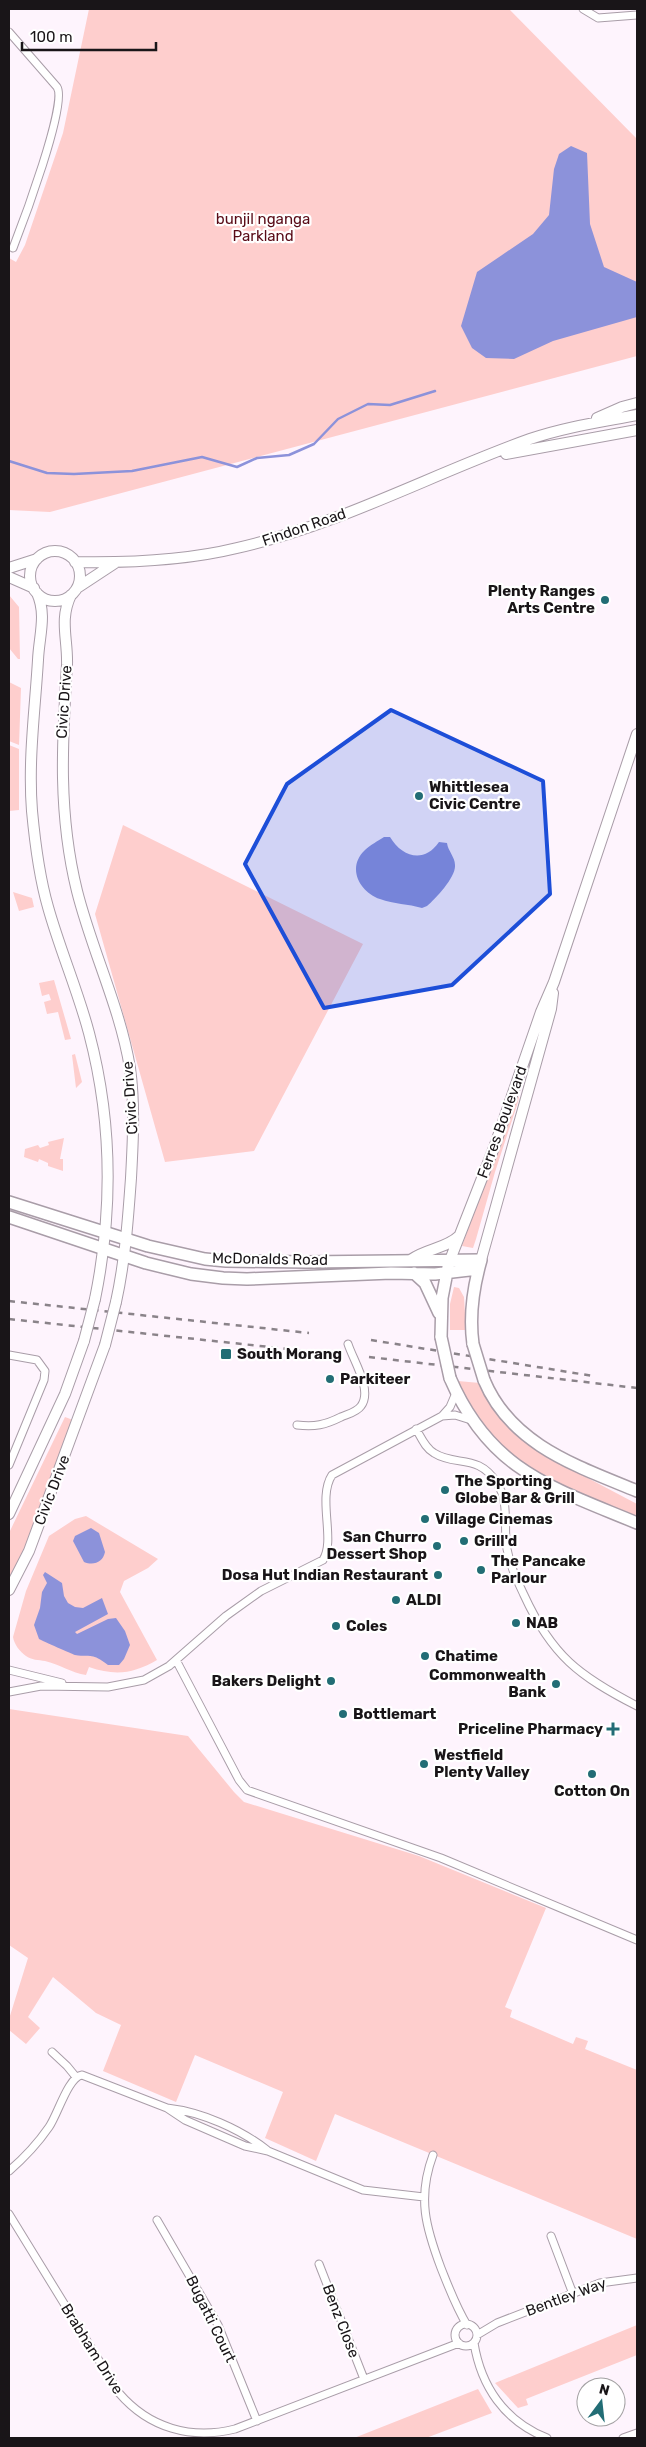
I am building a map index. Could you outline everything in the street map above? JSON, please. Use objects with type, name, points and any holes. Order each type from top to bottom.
[{"type":"main road","points":[[580,426],[622,407],[637,403]]},
{"type":"main road","name":"Findon Road","points":[[75,562],[116,563],[194,556],[260,542],[307,528],[530,440],[580,426],[637,415]]},
{"type":"main road","name":"Findon Road","points":[[483,459],[637,430]]},
{"type":"main road","points":[[9,568],[55,551],[63,552],[75,562],[80,574],[74,591],[57,600],[50,600],[9,578]]},
{"type":"main road","points":[[36,559],[30,574],[36,591]]},
{"type":"main road","name":"Findon Road","points":[[74,591],[116,563]]},
{"type":"main road","name":"Civic Drive","points":[[9,1514],[61,1402],[84,1341],[103,1250],[108,1154],[102,1096],[89,1032],[47,905],[35,840],[31,770],[38,650],[43,623],[42,606],[36,591]]},
{"type":"main road","name":"Civic Drive","points":[[9,1590],[26,1558],[106,1345],[124,1256],[134,1131],[130,1069],[120,1022],[76,890],[70,859],[62,792],[61,744],[67,655],[64,617],[74,591]]},
{"type":"main road","name":"Ferres Boulevard","points":[[450,1260],[495,1145],[541,1012],[554,982],[637,734]]},
{"type":"main road","name":"Ferres Boulevard","points":[[479,1264],[551,1009],[554,982]]},
{"type":"main road","name":"McDonalds Road","points":[[9,1202],[126,1239],[174,1252],[226,1261],[412,1259],[450,1260],[479,1264]]},
{"type":"main road","name":"McDonalds Road","points":[[9,1217],[103,1250],[178,1271],[238,1279],[446,1273],[479,1264]]},
{"type":"main road","points":[[412,1259],[431,1248],[450,1243],[459,1235]]},
{"type":"main road","points":[[450,1260],[442,1298],[441,1337],[443,1355],[456,1393],[471,1420],[505,1458],[531,1477],[637,1523]]},
{"type":"main road","points":[[479,1264],[471,1310],[473,1344],[484,1380],[505,1414],[526,1437],[538,1446],[566,1461],[637,1491]]},
{"type":"main road","points":[[414,1273],[425,1282],[441,1316]]},
{"type":"street","points":[[583,9],[598,18],[637,15]]},
{"type":"street","points":[[9,32],[57,87],[60,97],[50,140],[13,248]]},
{"type":"street","points":[[297,1425],[324,1426],[361,1407],[365,1390],[348,1344]]},
{"type":"street","points":[[9,1355],[37,1360],[44,1368],[44,1380],[9,1465]]},
{"type":"street","points":[[442,1416],[450,1406],[456,1393]]},
{"type":"street","points":[[9,1692],[32,1686],[72,1685],[108,1687],[134,1683],[154,1675],[176,1660],[226,1616],[261,1591],[323,1560],[328,1548],[327,1489],[332,1475],[442,1416],[454,1415],[471,1420]]},
{"type":"street","points":[[416,1429],[426,1446],[434,1454],[473,1463],[482,1468],[495,1481],[503,1495],[505,1533],[510,1562],[542,1631],[555,1650],[573,1667],[637,1706]]},
{"type":"street","points":[[176,1660],[239,1780],[247,1790],[441,1858],[637,1940]]},
{"type":"street","points":[[9,1670],[72,1685]]},
{"type":"street","points":[[51,2052],[76,2077]]},
{"type":"street","points":[[9,2171],[33,2148],[50,2126],[71,2082],[76,2077],[82,2075],[167,2108],[186,2111],[212,2120],[248,2136],[268,2151],[369,2192],[424,2197]]},
{"type":"street","points":[[433,2155],[424,2197],[427,2230],[456,2306],[459,2327],[455,2335],[477,2363],[496,2400],[534,2436],[546,2438]]},
{"type":"street","name":"Brabham Drive","points":[[9,2214],[114,2386],[132,2407],[159,2424],[194,2434],[224,2432],[257,2421],[438,2350],[474,2343]]},
{"type":"street","name":"Bugatti Court","points":[[157,2220],[214,2318],[257,2421]]},
{"type":"street","points":[[551,2236],[573,2294]]},
{"type":"street","name":"Benz Close","points":[[318,2264],[364,2379]]},
{"type":"street","name":"Bentley Way","points":[[459,2327],[472,2329],[497,2324],[608,2281],[637,2278]]},
{"type":"street","points":[[456,2306],[472,2329],[477,2363]]},
{"type":"street","name":"Brabham Drive","points":[[438,2350],[455,2335]]},
{"type":"street","points":[[623,2438],[636,2435]]},
{"type":"highlighted area","points":[[391,710],[543,781],[550,894],[452,985],[324,1008],[245,864],[287,784]]},
{"type":"green space","name":"bunjil nganga Parkland","points":[[89,9],[509,9],[637,139],[637,356],[50,512],[9,510],[9,258],[16,262],[25,245],[63,133]]},
{"type":"green space","points":[[9,595],[19,607],[20,659],[9,648]]},
{"type":"green space","points":[[9,682],[21,688],[19,745],[9,741]]},
{"type":"green space","points":[[9,745],[19,749],[19,810],[9,811]]},
{"type":"green space","points":[[123,825],[363,944],[254,1151],[165,1162],[95,914]]},
{"type":"green space","points":[[13,892],[32,898],[34,907],[19,911]]},
{"type":"green space","points":[[54,980],[71,1039],[65,1040],[58,1012],[47,1014],[44,1002],[51,1000],[49,994],[42,996],[39,983]]},
{"type":"green space","points":[[75,1054],[82,1082],[76,1088],[72,1055]]},
{"type":"green space","points":[[515,1096],[519,1097],[518,1102],[473,1248],[462,1246]]},
{"type":"green space","points":[[64,1138],[60,1159],[63,1159],[63,1171],[48,1166],[48,1163],[39,1159],[38,1162],[24,1157],[25,1149],[38,1145],[40,1148],[49,1145],[48,1142]]},
{"type":"green space","points":[[454,1287],[459,1288],[464,1297],[466,1330],[450,1330],[450,1304]]},
{"type":"green space","points":[[458,1381],[480,1383],[509,1427],[523,1440],[546,1456],[637,1504],[637,1518],[556,1483],[508,1453],[488,1433],[472,1410]]},
{"type":"green space","points":[[65,1417],[73,1420],[21,1559],[9,1582],[9,1533]]},
{"type":"green space","points":[[86,1516],[158,1559],[148,1568],[124,1581],[120,1592],[157,1660],[132,1671],[107,1672],[89,1667],[86,1675],[81,1674],[50,1662],[28,1657],[16,1645],[13,1637],[26,1591],[49,1536],[75,1519]]},
{"type":"green space","points":[[9,1709],[188,1736],[244,1802],[419,1856],[546,1908],[505,2007],[512,2010],[510,2017],[573,2044],[576,2037],[588,2041],[585,2049],[637,2070],[637,2239],[335,2114],[316,2161],[265,2138],[283,2092],[195,2055],[176,2102],[103,2071],[121,2025],[96,2013],[53,1977],[28,2017],[40,2028],[26,2044],[9,2030],[9,2019],[28,1958],[9,1945]]},
{"type":"green space","points":[[637,2325],[637,2355],[582,2377],[576,2377],[576,2379],[526,2399],[528,2405],[518,2408],[495,2383]]},
{"type":"green space","points":[[478,2389],[492,2413],[426,2438],[354,2438]]},
{"type":"water","points":[[571,146],[587,153],[590,224],[604,267],[637,282],[637,317],[553,341],[514,359],[486,358],[472,348],[461,326],[477,272],[533,234],[549,215],[554,169],[559,154]]},
{"type":"water","points":[[384,837],[390,837],[401,849],[413,855],[427,853],[439,842],[447,843],[455,862],[454,870],[445,887],[427,906],[422,908],[380,899],[373,896],[361,885],[356,872],[359,857],[367,848]]},
{"type":"water","points":[[91,1528],[99,1533],[105,1552],[100,1561],[91,1564],[84,1562],[73,1541],[75,1536]]},
{"type":"water","points":[[45,1572],[62,1583],[64,1596],[68,1603],[75,1607],[83,1608],[102,1598],[108,1614],[75,1632],[77,1634],[108,1619],[116,1618],[125,1631],[130,1645],[119,1665],[108,1665],[92,1656],[75,1655],[39,1639],[34,1625],[40,1608],[42,1592],[47,1583],[43,1575]]},
{"type":"waterway","points":[[9,461],[47,473],[74,474],[132,471],[202,457],[237,467],[257,458],[289,455],[314,444],[338,419],[368,404],[390,405],[435,391]]},
{"type":"railway","points":[[9,1301],[309,1333]]},
{"type":"railway","points":[[9,1319],[307,1351]]},
{"type":"railway","points":[[371,1340],[593,1376]]},
{"type":"railway","points":[[369,1357],[637,1388]]},
{"type":"place","name":"Plenty Ranges Arts Centre","points":[[605,600]]},
{"type":"place","name":"Whittlesea Civic Centre","points":[[419,796]]},
{"type":"place","name":"South Morang","points":[[226,1354]]},
{"type":"place","name":"Parkiteer","points":[[330,1379]]},
{"type":"place","name":"The Sporting Globe Bar & Grill","points":[[445,1490]]},
{"type":"place","name":"Village Cinemas","points":[[425,1519]]},
{"type":"place","name":"Grill'd","points":[[464,1541]]},
{"type":"place","name":"San Churro Dessert Shop","points":[[437,1546]]},
{"type":"place","name":"The Pancake Parlour","points":[[481,1570]]},
{"type":"place","name":"Dosa Hut Indian Restaurant","points":[[438,1575]]},
{"type":"place","name":"ALDI","points":[[396,1600]]},
{"type":"place","name":"NAB","points":[[516,1623]]},
{"type":"place","name":"Coles","points":[[336,1626]]},
{"type":"place","name":"Chatime","points":[[425,1656]]},
{"type":"place","name":"Bakers Delight","points":[[331,1681]]},
{"type":"place","name":"Commonwealth Bank","points":[[556,1684]]},
{"type":"place","name":"Bottlemart","points":[[343,1714]]},
{"type":"place","name":"Priceline Pharmacy","points":[[613,1729]]},
{"type":"place","name":"Westfield Plenty Valley","points":[[424,1764]]},
{"type":"place","name":"Cotton On","points":[[592,1774]]}]
